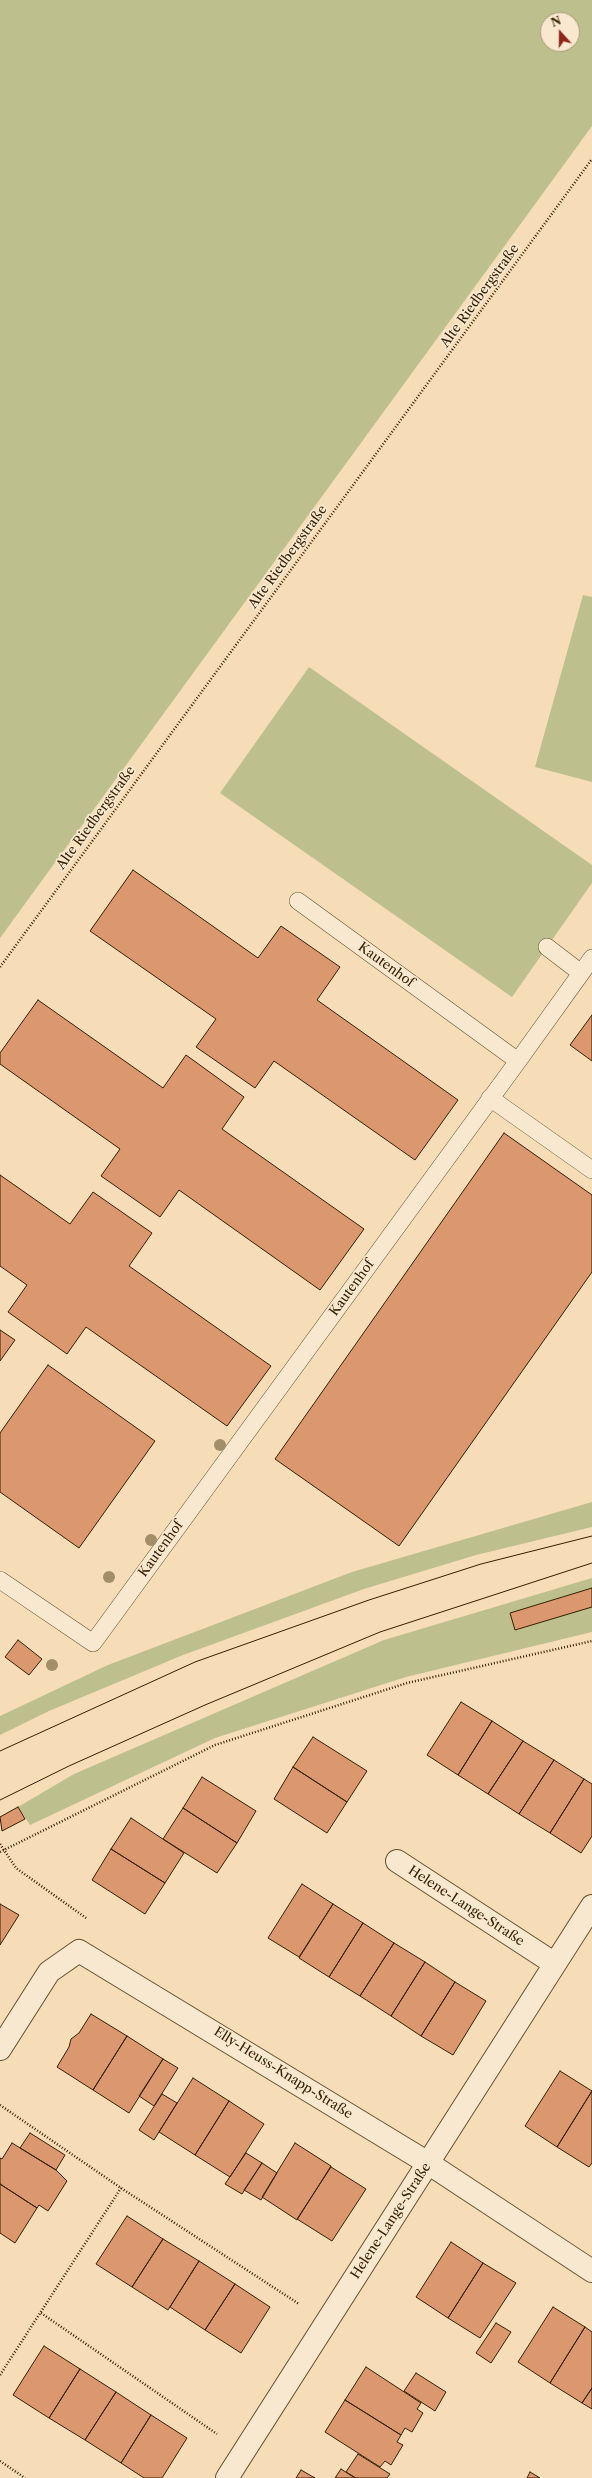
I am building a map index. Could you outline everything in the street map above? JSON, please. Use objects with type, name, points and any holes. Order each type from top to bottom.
[{"type":"street","name":"Helene-Lange-Straße","points":[[397,1861],[555,1964]]},
{"type":"street","name":"Helene-Lange-Straße","points":[[227,2478],[592,1906]]},
{"type":"street","points":[[0,2049],[49,1972],[79,1950]]},
{"type":"street","name":"Elly-Heuss-Knapp-Straße","points":[[79,1950],[428,2163],[592,2271]]},
{"type":"lane","name":"Kautenhof","points":[[0,1580],[92,1643],[518,1060],[298,901]]},
{"type":"lane","points":[[547,947],[581,972]]},
{"type":"lane","points":[[518,1060],[592,958]]},
{"type":"lane","points":[[490,1098],[592,1170]]},
{"type":"path","name":"Alte Riedbergstraße","points":[[0,966],[592,159]]},
{"type":"path","points":[[1,1851],[215,1745],[407,1683],[592,1641]]},
{"type":"path","points":[[0,1844],[1,1851],[16,1868],[89,1920],[79,1950]]},
{"type":"path","points":[[0,2105],[121,2188],[326,2322]]},
{"type":"path","points":[[0,2375],[121,2188]]},
{"type":"path","points":[[41,2313],[243,2452]]},
{"type":"path","points":[[0,2461],[25,2478]]},
{"type":"green space","points":[[0,0],[592,0],[592,126],[0,938]]},
{"type":"green space","points":[[583,595],[592,597],[592,782],[535,767]]},
{"type":"green space","points":[[309,667],[592,865],[592,883],[512,997],[220,793]]},
{"type":"green space","points":[[592,1502],[592,1527],[476,1555],[364,1589],[183,1655],[49,1711],[0,1735],[0,1716],[108,1665],[352,1572]]},
{"type":"green space","points":[[592,1578],[592,1632],[406,1677],[215,1738],[30,1825],[18,1807],[74,1774],[384,1640]]},
{"type":"building","points":[[133,870],[258,958],[281,926],[340,967],[317,1000],[458,1100],[415,1160],[274,1061],[255,1088],[196,1047],[216,1019],[90,931]]},
{"type":"building","points":[[38,1000],[163,1088],[186,1055],[244,1097],[222,1129],[364,1229],[320,1290],[179,1190],[160,1217],[101,1176],[120,1149],[0,1064],[0,1053]]},
{"type":"building","points":[[592,1015],[592,1061],[570,1045]]},
{"type":"building","points":[[504,1133],[592,1195],[592,1272],[399,1546],[275,1459]]},
{"type":"building","points":[[0,1175],[70,1224],[93,1192],[152,1233],[129,1266],[271,1366],[227,1426],[86,1327],[67,1354],[8,1312],[27,1285],[0,1266]]},
{"type":"building","points":[[0,1330],[15,1340],[0,1361]]},
{"type":"building","points":[[48,1365],[155,1441],[79,1548],[0,1492],[0,1433]]},
{"type":"building","points":[[592,1588],[592,1607],[515,1630],[510,1613]]},
{"type":"building","points":[[18,1640],[42,1659],[29,1675],[5,1657]]},
{"type":"building","points":[[461,1702],[492,1721],[458,1775],[427,1755]]},
{"type":"building","points":[[492,1721],[523,1741],[488,1794],[458,1775]]},
{"type":"building","points":[[313,1737],[367,1771],[347,1802],[293,1767]]},
{"type":"building","points":[[523,1741],[554,1760],[519,1814],[488,1794]]},
{"type":"building","points":[[554,1760],[584,1779],[550,1833],[519,1814]]},
{"type":"building","points":[[293,1767],[347,1802],[327,1833],[274,1799]]},
{"type":"building","points":[[202,1777],[256,1811],[237,1843],[183,1808]]},
{"type":"building","points":[[584,1779],[592,1784],[592,1836],[581,1853],[550,1833]]},
{"type":"building","points":[[18,1807],[25,1819],[2,1831],[0,1817]]},
{"type":"building","points":[[183,1808],[237,1843],[217,1873],[163,1839]]},
{"type":"building","points":[[131,1818],[184,1853],[165,1883],[111,1849]]},
{"type":"building","points":[[111,1849],[165,1883],[145,1914],[92,1880]]},
{"type":"building","points":[[302,1884],[333,1904],[299,1957],[268,1938]]},
{"type":"building","points":[[0,1904],[19,1915],[0,1945]]},
{"type":"building","points":[[333,1904],[363,1923],[329,1977],[299,1958]]},
{"type":"building","points":[[363,1923],[394,1943],[360,1996],[329,1977]]},
{"type":"building","points":[[394,1943],[425,1962],[391,2016],[360,1996]]},
{"type":"building","points":[[425,1962],[455,1982],[421,2036],[391,2016]]},
{"type":"building","points":[[455,1982],[486,2001],[453,2055],[421,2036]]},
{"type":"building","points":[[91,2014],[127,2036],[93,2090],[57,2067],[69,2047],[71,2039],[79,2033]]},
{"type":"building","points":[[127,2036],[163,2059],[129,2113],[93,2090]]},
{"type":"building","points":[[163,2059],[178,2068],[154,2106],[139,2096]]},
{"type":"building","points":[[560,2071],[592,2091],[557,2147],[525,2126]]},
{"type":"building","points":[[193,2078],[229,2101],[195,2155],[159,2132]]},
{"type":"building","points":[[592,2091],[592,2163],[589,2167],[557,2147]]},
{"type":"building","points":[[162,2094],[177,2103],[154,2140],[139,2130]]},
{"type":"building","points":[[229,2101],[264,2124],[230,2177],[195,2155]]},
{"type":"building","points":[[30,2133],[65,2155],[56,2170],[20,2148]]},
{"type":"building","points":[[12,2143],[56,2170],[67,2181],[48,2211],[39,2205],[37,2208],[0,2184],[0,2158],[2,2159]]},
{"type":"building","points":[[295,2143],[331,2166],[297,2220],[262,2197]]},
{"type":"building","points":[[246,2153],[262,2163],[242,2194],[225,2184]]},
{"type":"building","points":[[262,2163],[277,2173],[261,2200],[244,2190]]},
{"type":"building","points":[[331,2167],[366,2189],[332,2241],[297,2219]]},
{"type":"building","points":[[0,2184],[37,2208],[15,2243],[0,2233]]},
{"type":"building","points":[[127,2216],[163,2239],[132,2287],[96,2264]]},
{"type":"building","points":[[163,2239],[199,2261],[168,2310],[132,2287]]},
{"type":"building","points":[[451,2242],[483,2263],[448,2318],[416,2297]]},
{"type":"building","points":[[199,2261],[235,2284],[205,2330],[170,2307]]},
{"type":"building","points":[[483,2263],[516,2283],[480,2338],[448,2318]]},
{"type":"building","points":[[235,2284],[270,2307],[241,2353],[205,2330]]},
{"type":"building","points":[[553,2307],[585,2327],[550,2383],[518,2362]]},
{"type":"building","points":[[496,2323],[511,2332],[491,2363],[476,2353]]},
{"type":"building","points":[[585,2327],[592,2332],[592,2388],[582,2403],[550,2383]]},
{"type":"building","points":[[44,2346],[80,2369],[49,2418],[13,2395]]},
{"type":"building","points":[[366,2367],[421,2403],[417,2409],[423,2413],[412,2432],[405,2428],[401,2435],[345,2400]]},
{"type":"building","points":[[80,2369],[116,2392],[85,2440],[49,2418]]},
{"type":"building","points":[[416,2373],[446,2392],[435,2411],[404,2391]]},
{"type":"building","points":[[592,2388],[592,2409],[582,2403]]},
{"type":"building","points":[[116,2392],[151,2415],[121,2463],[85,2440]]},
{"type":"building","points":[[345,2400],[401,2435],[397,2442],[403,2445],[391,2465],[385,2461],[380,2467],[325,2432]]},
{"type":"building","points":[[151,2415],[187,2438],[162,2478],[144,2478],[121,2463]]},
{"type":"building","points":[[358,2454],[390,2474],[387,2478],[356,2478],[346,2472]]},
{"type":"building","points":[[341,2469],[355,2478],[335,2478]]},
{"type":"building","points":[[301,2470],[315,2478],[296,2478]]},
{"type":"building","points":[[530,2472],[540,2478],[527,2478]]},
{"type":"tram line","points":[[0,1751],[195,1662],[369,1600],[481,1564],[592,1536]]},
{"type":"tram line","points":[[0,1800],[69,1766],[205,1705],[380,1632],[592,1563]]}]
